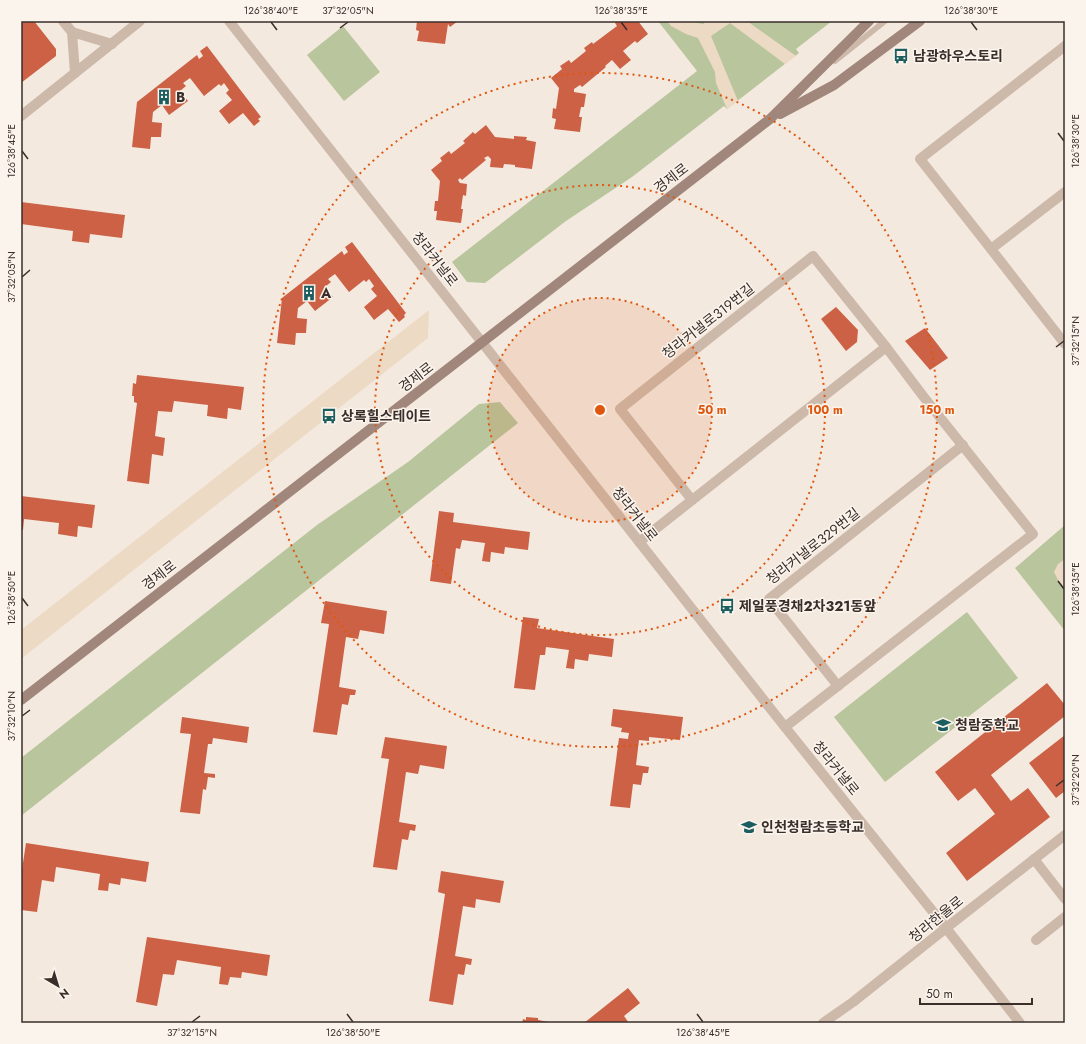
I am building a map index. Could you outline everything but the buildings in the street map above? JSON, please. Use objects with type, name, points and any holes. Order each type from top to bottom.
[{"type":"main road","name":"경제로","points":[[21,700],[770,119],[869,21]]},
{"type":"main road","name":"경제로","points":[[770,119],[834,85],[920,21]]},
{"type":"street","points":[[63,21],[72,32],[112,44]]},
{"type":"street","points":[[21,116],[140,21]]},
{"type":"street","name":"청라커낼로","points":[[229,21],[1020,1023]]},
{"type":"street","points":[[72,32],[75,73]]},
{"type":"street","points":[[1065,46],[920,159],[1065,344]]},
{"type":"street","points":[[991,249],[1065,192]]},
{"type":"street","name":"청라커낼로319번길","points":[[692,500],[620,408],[813,256],[963,445]]},
{"type":"street","points":[[639,542],[886,347]]},
{"type":"street","points":[[786,727],[1032,534],[963,445]]},
{"type":"street","name":"청라커낼로329번길","points":[[838,686],[769,599],[963,445]]},
{"type":"street","name":"청라한울로","points":[[823,1023],[853,1002],[1065,835]]},
{"type":"street","points":[[1034,860],[1065,899]]},
{"type":"street","points":[[1036,940],[1065,917]]},
{"type":"lane","points":[[810,81],[885,21]]},
{"type":"green space","points":[[658,21],[832,21],[796,49],[799,53],[727,109],[724,106],[632,177],[566,221],[485,283],[467,282],[452,262],[697,71]]},
{"type":"green space","points":[[343,26],[380,72],[344,101],[307,55]]},
{"type":"green space","points":[[500,402],[518,423],[21,816],[21,758],[317,525],[408,462],[479,404]]},
{"type":"green space","points":[[1065,525],[1065,631],[1015,568]]},
{"type":"green space","points":[[967,612],[1018,678],[885,782],[834,717]]},
{"type":"shaded area","points":[[667,21],[687,21],[703,24],[707,21],[748,21],[796,56],[785,64],[730,23],[711,36],[738,101],[727,109],[716,83],[715,72],[698,38],[686,34],[671,26]]},
{"type":"shaded area","points":[[429,310],[428,338],[21,659],[21,630]]},
{"type":"shaded area","points":[[1065,559],[1065,588],[1058,580],[1054,572],[1058,564]]},
{"type":"place","name":"남광하우스토리","points":[[901,56]]},
{"type":"place","name":"B","points":[[164,97]]},
{"type":"place","name":"A","points":[[309,293]]},
{"type":"place","name":"상록힐스테이트","points":[[329,416]]},
{"type":"place","name":"제일풍경채2차321동앞","points":[[727,606]]},
{"type":"place","name":"청람중학교","points":[[943,725]]},
{"type":"place","name":"인천청람초등학교","points":[[749,827]]}]
